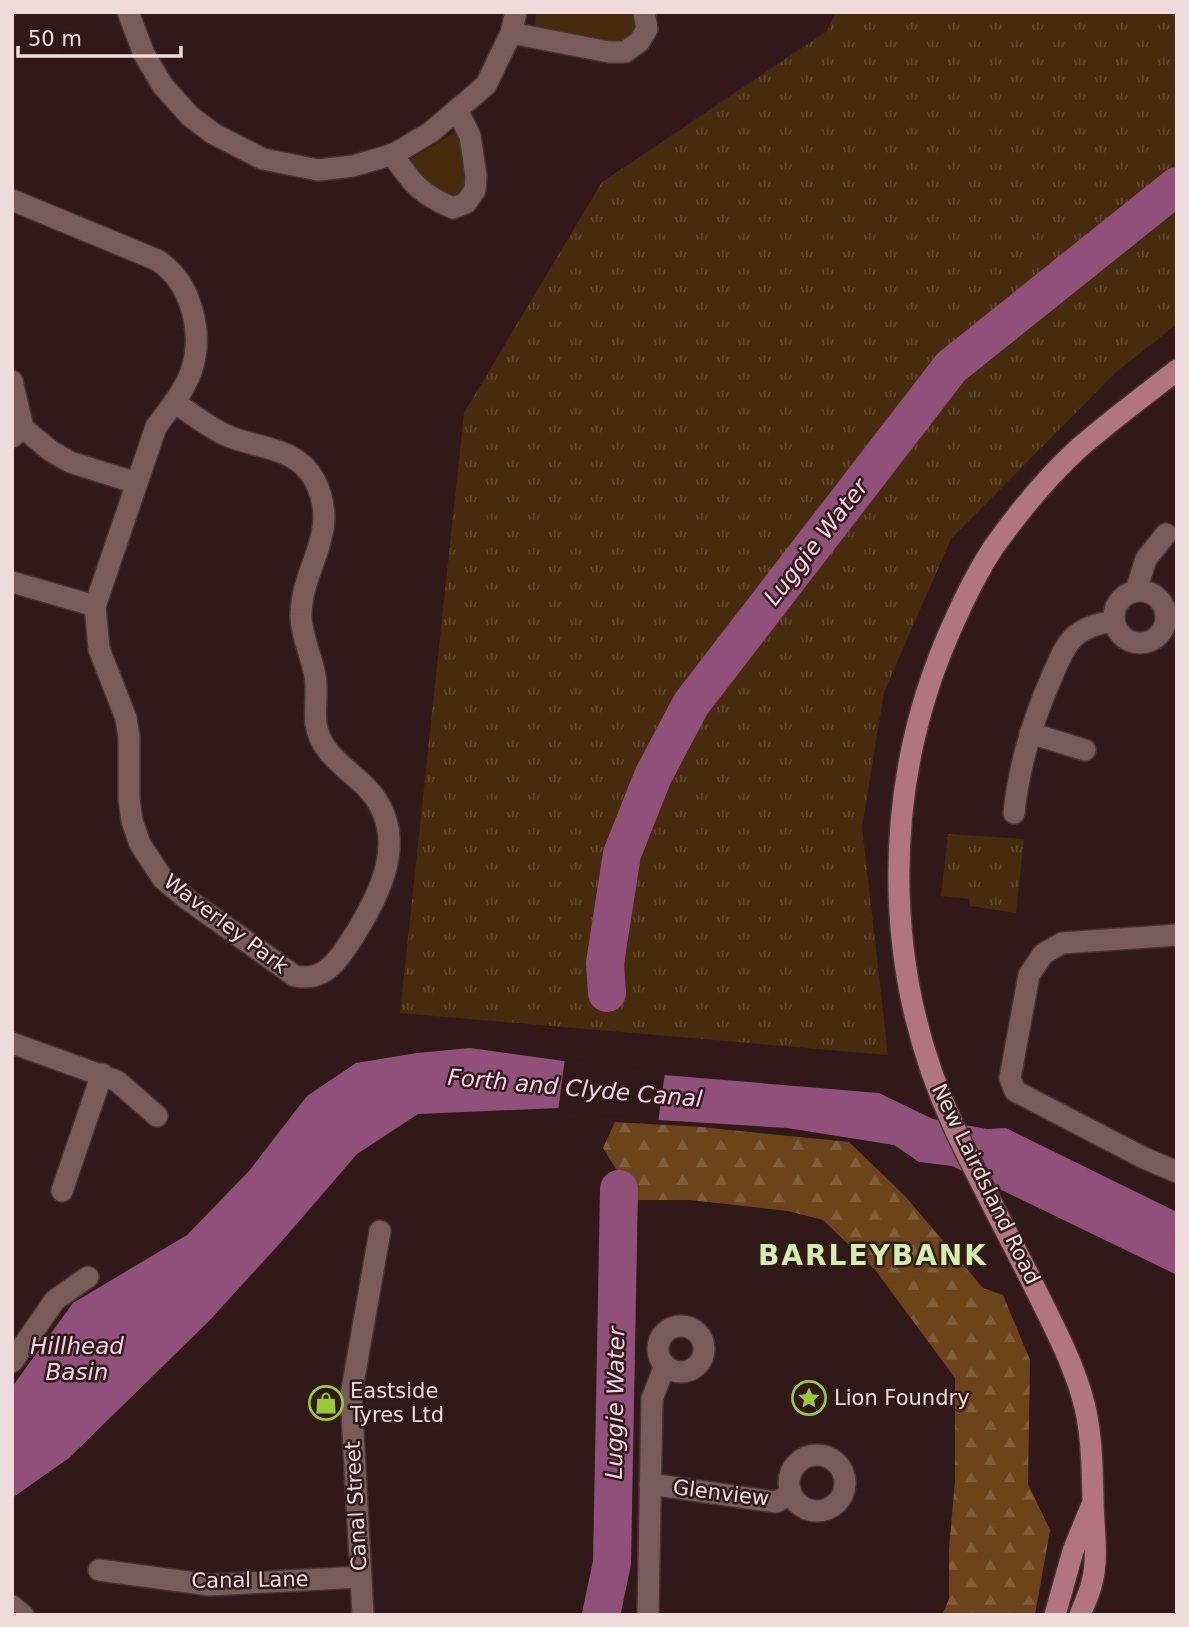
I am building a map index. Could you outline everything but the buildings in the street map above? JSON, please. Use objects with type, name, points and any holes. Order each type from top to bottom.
[{"type":"main road","name":"New Lairdsland Road","points":[[1080,1615],[1093,1581],[1095,1546],[1092,1455],[1083,1398],[1057,1331],[954,1126],[932,1070],[919,1030],[903,954],[898,858],[904,792],[916,730],[937,661],[980,570],[993,548],[1040,489],[1077,450],[1177,370]]},
{"type":"main road","name":"New Lairdsland Road","points":[[1055,1615],[1073,1551],[1093,1501]]},
{"type":"main road","points":[[1093,1581],[1094,1615]]},
{"type":"street","points":[[128,12],[144,54],[163,86],[190,116],[214,134],[263,159],[318,170],[353,166],[392,155],[432,132],[486,85],[514,23],[609,52],[625,52],[639,42],[647,29],[644,12]]},
{"type":"street","points":[[392,155],[411,182],[430,198],[453,208],[466,203],[475,191],[475,166],[471,136],[457,110]]},
{"type":"street","name":"Waverley Park","points":[[12,200],[157,260],[170,271],[190,302],[196,327],[196,350],[192,370],[156,427],[94,606],[99,649],[126,718],[132,821],[140,844],[152,865],[163,879],[187,900],[295,976],[315,977],[330,970],[373,905],[387,868],[389,844],[388,828],[381,806],[328,752],[316,726],[315,676],[300,618],[304,590],[323,532],[323,504],[314,479],[289,455],[231,437],[174,402]]},
{"type":"street","points":[[12,381],[18,432],[70,462],[136,483]]},
{"type":"street","points":[[1136,592],[1146,559],[1166,534]]},
{"type":"street","points":[[12,582],[94,606]]},
{"type":"street","points":[[1136,592],[1144,592],[1168,600],[1164,608],[1164,625],[1154,639],[1138,644],[1122,637],[1114,621],[1114,613],[1121,599],[1136,592]]},
{"type":"street","points":[[1014,813],[1018,776],[1030,733],[1064,650],[1074,637],[1090,626],[1114,621]]},
{"type":"street","points":[[1030,733],[1085,750]]},
{"type":"street","points":[[1177,935],[1062,943],[1043,954],[1029,975],[1010,1078],[1015,1091],[1144,1158],[1177,1172]]},
{"type":"street","points":[[12,1043],[102,1074],[131,1091],[157,1116]]},
{"type":"street","points":[[62,1191],[102,1074]]},
{"type":"street","name":"Canal Street","points":[[362,1615],[351,1395],[380,1231]]},
{"type":"street","points":[[12,1362],[55,1300],[88,1278]]},
{"type":"street","points":[[648,1615],[652,1399],[665,1365]]},
{"type":"street","name":"Glenview","points":[[650,1484],[776,1502],[791,1494]]},
{"type":"street","name":"Canal Lane","points":[[99,1570],[210,1586],[360,1577]]},
{"type":"street","points":[[12,1606],[23,1615]]},
{"type":"green space","points":[[536,12],[634,12],[639,20],[636,35],[619,46],[535,30]]},
{"type":"green space","points":[[836,12],[1177,12],[1177,324],[1115,373],[951,539],[884,692],[862,827],[888,1055],[400,1013],[464,413],[602,182],[827,31]]},
{"type":"green space","points":[[459,130],[471,186],[462,198],[439,199],[409,160]]},
{"type":"green space","points":[[948,834],[1024,839],[1016,913],[970,906],[969,899],[941,896]]},
{"type":"green space","points":[[615,1122],[701,1127],[849,1142],[905,1196],[983,1288],[1003,1295],[1030,1360],[1028,1484],[1050,1530],[1035,1615],[942,1615],[949,1599],[949,1549],[955,1481],[955,1378],[876,1271],[823,1220],[788,1211],[690,1200],[635,1200],[603,1148]]},
{"type":"water","points":[[470,1048],[664,1075],[879,1093],[933,1119],[987,1129],[1006,1128],[1177,1212],[1177,1275],[952,1166],[919,1162],[894,1145],[787,1128],[659,1120],[636,1115],[559,1108],[418,1114],[357,1154],[209,1321],[69,1458],[12,1498],[12,1387],[73,1303],[187,1235],[249,1171],[307,1096],[356,1063]]},
{"type":"pier","points":[[565,1058],[665,1072],[658,1123],[635,1118],[558,1111]]},
{"type":"waterway","name":"Luggie Water","points":[[607,993],[605,963],[622,854],[653,776],[691,704],[951,367],[1177,186]]},
{"type":"waterway","name":"Luggie Water","points":[[601,1615],[612,1563],[619,1189]]},
{"type":"place","name":"Lion Foundry","points":[[809,1398]]},
{"type":"place","name":"Eastside Tyres Ltd","points":[[326,1403]]},
{"type":"district","name":"BARLEYBANK","points":[[873,1255]]},
{"type":"water label","name":"Forth and Clyde Canal","points":[[575,1088]]},
{"type":"water label","name":"Hillhead Basin","points":[[77,1359]]}]
